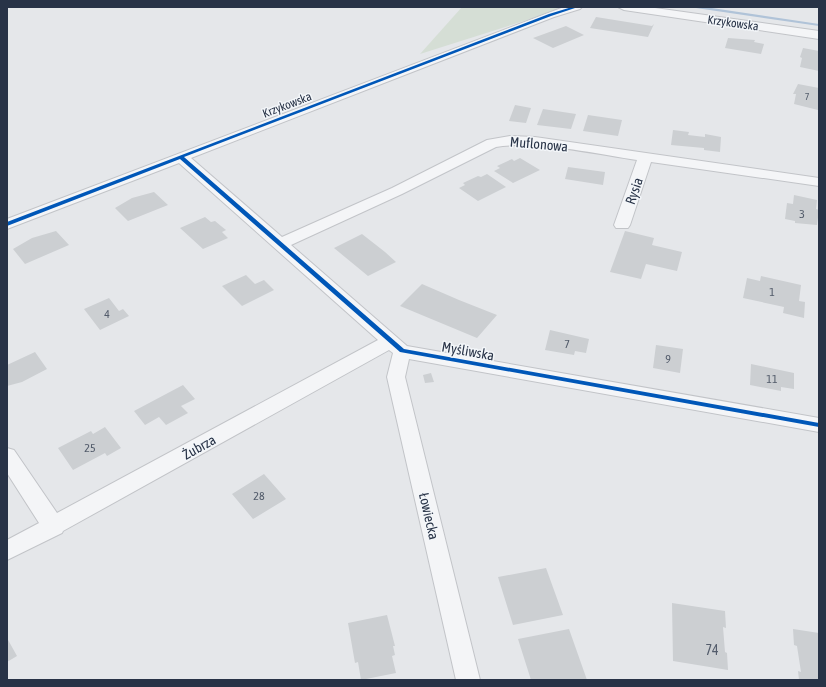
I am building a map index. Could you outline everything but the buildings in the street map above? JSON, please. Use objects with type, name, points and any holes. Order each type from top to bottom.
[{"type":"street","name":"Krzykowska","points":[[7,224],[550,15],[576,7]]},
{"type":"street","name":"Krzykowska","points":[[624,7],[819,35]]},
{"type":"street","name":"Muflonowa","points":[[280,244],[397,191],[492,143],[510,140],[535,141],[819,182]]},
{"type":"street","points":[[181,157],[396,346]]},
{"type":"street","name":"Rysia","points":[[622,225],[645,158]]},
{"type":"street","name":"Myśliwska","points":[[396,346],[819,425]]},
{"type":"street","name":"Żubrza","points":[[7,551],[396,346]]},
{"type":"street","name":"Łowiecka","points":[[396,346],[396,377],[468,680]]},
{"type":"street","points":[[7,456],[54,527]]},
{"type":"shaded area","points":[[462,7],[568,7],[420,54]]},
{"type":"waterway","points":[[696,7],[819,25]]},
{"type":"cycle path","points":[[7,224],[550,15],[576,7]]},
{"type":"cycle path","points":[[181,157],[402,351],[819,425]]}]
